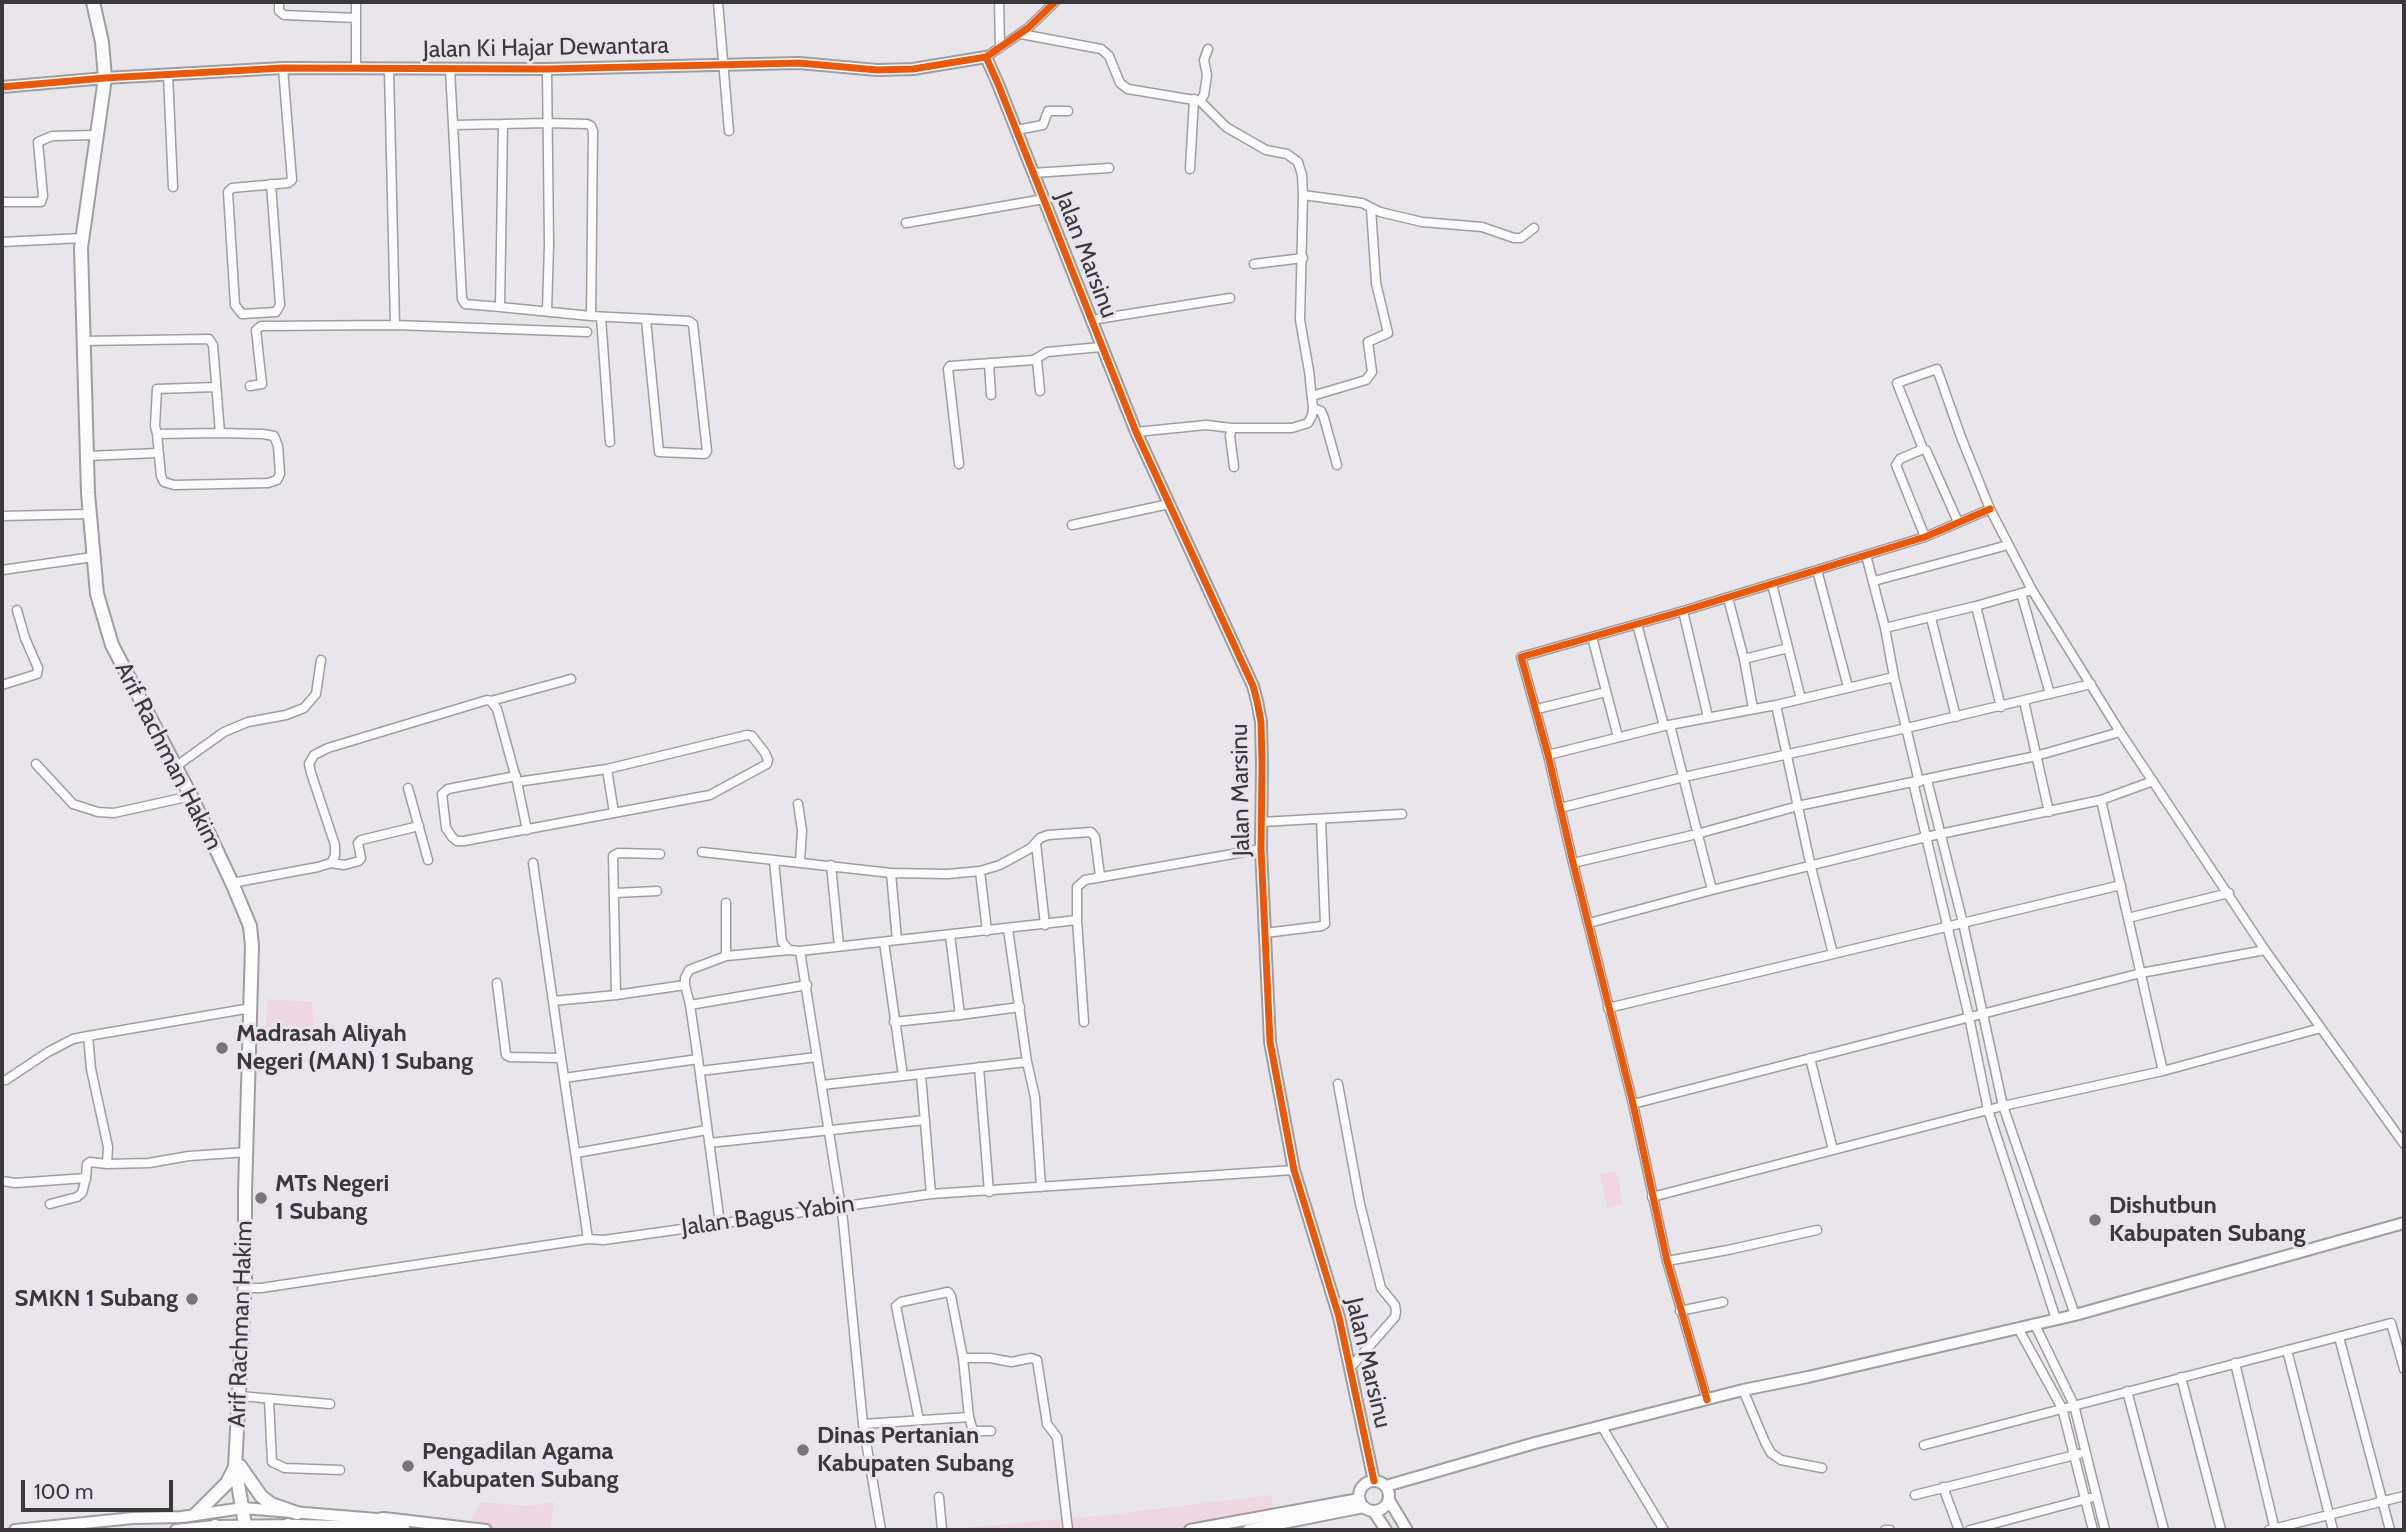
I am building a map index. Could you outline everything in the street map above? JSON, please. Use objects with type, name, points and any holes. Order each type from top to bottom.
[{"type":"main road","name":"Arif Rachman Hakim","points":[[93,2],[102,42],[105,78],[82,238],[87,456],[97,594],[112,645],[191,796],[250,926],[252,946],[245,1288],[235,1462],[249,1527]]},
{"type":"main road","points":[[235,1462],[261,1496],[271,1504],[297,1513]]},
{"type":"main road","points":[[196,1514],[227,1483],[235,1462]]},
{"type":"street","points":[[279,2],[279,11],[284,15],[356,18]]},
{"type":"street","points":[[356,2],[356,68]]},
{"type":"street","points":[[718,2],[729,131]]},
{"type":"street","points":[[999,2],[1000,48]]},
{"type":"street","points":[[986,57],[1021,34],[1055,2]]},
{"type":"street","points":[[1021,34],[1101,49],[1109,56],[1120,83],[1128,89],[1197,100],[1226,127],[1266,150],[1294,158],[1302,175],[1303,258],[1300,320],[1313,408],[1308,423],[1292,428],[1206,425],[1136,432]]},
{"type":"street","points":[[1190,169],[1197,100],[1204,95],[1207,75],[1204,60],[1208,49]]},
{"type":"street","name":"Jalan Ki Hajar Dewantara","points":[[2,87],[283,68],[547,69],[799,62],[877,70],[913,69],[986,57]]},
{"type":"street","name":"Jalan Marsinu","points":[[986,57],[1136,432],[1252,686],[1261,722],[1261,849],[1270,1042],[1294,1170],[1339,1317],[1374,1481]]},
{"type":"street","points":[[271,184],[280,305],[276,312],[242,314],[235,305],[228,192],[232,188],[292,180],[283,68]]},
{"type":"street","points":[[388,69],[395,325]]},
{"type":"street","points":[[547,69],[547,311]]},
{"type":"street","points":[[450,70],[462,299],[465,304],[601,317],[689,321],[693,324],[707,451],[705,454],[659,452],[646,320]]},
{"type":"street","points":[[168,74],[173,187]]},
{"type":"street","points":[[1016,130],[1043,125],[1048,111],[1068,111]]},
{"type":"street","points":[[500,307],[503,124]]},
{"type":"street","points":[[453,125],[591,126],[591,316]]},
{"type":"street","points":[[2,202],[41,202],[43,196],[38,142],[52,136],[97,135]]},
{"type":"street","points":[[1033,173],[1109,168]]},
{"type":"street","points":[[1303,195],[1363,203],[1371,208],[1422,222],[1482,227],[1514,238],[1521,238],[1534,228]]},
{"type":"street","points":[[906,223],[1044,199]]},
{"type":"street","points":[[1312,396],[1366,380],[1372,372],[1368,342],[1388,333],[1376,283],[1371,208]]},
{"type":"street","points":[[2,242],[82,238]]},
{"type":"street","points":[[1254,264],[1303,258]]},
{"type":"street","points":[[1091,320],[1230,298]]},
{"type":"street","points":[[601,317],[610,442]]},
{"type":"street","points":[[250,386],[262,384],[256,330],[259,327],[395,325],[587,332]]},
{"type":"street","points":[[84,341],[207,338],[213,345],[220,433]]},
{"type":"street","points":[[960,464],[948,369],[951,365],[1037,359],[1047,352],[1101,347]]},
{"type":"street","points":[[1037,359],[1040,391]]},
{"type":"street","points":[[989,363],[991,395]]},
{"type":"street","points":[[1958,522],[1923,449],[1898,383],[1937,369],[1990,509],[2032,590],[2120,732],[2265,950],[2404,1144]]},
{"type":"street","points":[[157,434],[274,436],[278,446],[280,474],[277,480],[268,484],[166,484],[162,479],[155,426],[157,389],[216,387]]},
{"type":"street","points":[[1313,408],[1321,411],[1324,418],[1337,465]]},
{"type":"street","points":[[1232,428],[1230,436],[1234,467]]},
{"type":"street","points":[[1923,449],[1900,459],[1896,465],[1925,537]]},
{"type":"street","points":[[87,456],[158,453]]},
{"type":"street","points":[[1072,525],[1169,504]]},
{"type":"street","points":[[1707,1400],[1667,1261],[1633,1104],[1537,709],[1521,657],[1728,598],[1925,537],[1990,509]]},
{"type":"street","points":[[2,516],[90,514]]},
{"type":"street","points":[[1874,581],[2008,545]]},
{"type":"street","points":[[1866,555],[1920,781],[1941,835],[1963,922],[2003,1106],[2075,1314]]},
{"type":"street","points":[[2,570],[93,557]]},
{"type":"street","points":[[1817,570],[1848,687]]},
{"type":"street","points":[[1772,584],[1801,699]]},
{"type":"street","points":[[1885,628],[2032,590]]},
{"type":"street","points":[[2021,593],[2050,694]]},
{"type":"street","points":[[1728,598],[1753,708]]},
{"type":"street","points":[[1976,606],[2001,707]]},
{"type":"street","points":[[2,685],[37,674],[38,668],[25,638],[18,610]]},
{"type":"street","points":[[1683,611],[1707,717]]},
{"type":"street","points":[[1931,618],[1955,717]]},
{"type":"street","points":[[1637,624],[1684,778],[1712,890]]},
{"type":"street","points":[[1592,637],[1618,737]]},
{"type":"street","points":[[1744,659],[1788,648]]},
{"type":"street","points":[[175,767],[224,732],[248,722],[265,720],[304,708],[316,694],[321,660]]},
{"type":"street","points":[[1548,755],[1667,725],[1776,705],[1894,677]]},
{"type":"street","points":[[331,863],[336,851],[311,773],[309,764],[314,755],[328,748],[480,701],[491,701],[571,679]]},
{"type":"street","points":[[1560,808],[2091,684]]},
{"type":"street","points":[[1537,709],[1606,692]]},
{"type":"street","points":[[491,701],[497,709],[527,830]]},
{"type":"street","points":[[2024,701],[2049,812]]},
{"type":"street","points":[[1776,705],[1833,954]]},
{"type":"street","points":[[1573,863],[1697,834],[1798,806],[2036,756],[2120,732]]},
{"type":"street","points":[[747,735],[752,736],[768,760],[767,764],[710,795],[457,841],[446,828],[442,794],[448,789],[516,779],[607,769],[747,735]]},
{"type":"street","points":[[36,764],[73,804],[98,813],[114,813],[191,796]]},
{"type":"street","points":[[607,769],[614,813]]},
{"type":"street","points":[[1920,781],[1926,837],[1988,1110],[2056,1319]]},
{"type":"street","points":[[1588,923],[1926,837],[2101,800],[2153,782]]},
{"type":"street","points":[[408,788],[428,860]]},
{"type":"street","points":[[2101,800],[2163,1071]]},
{"type":"street","points":[[798,804],[802,830],[800,863]]},
{"type":"street","points":[[1262,822],[1402,814]]},
{"type":"street","points":[[1265,933],[1325,924],[1321,819]]},
{"type":"street","points":[[232,883],[331,863],[359,861],[361,858],[358,843],[361,840],[419,826]]},
{"type":"street","points":[[702,852],[891,873],[948,874],[980,871],[999,865],[1048,835],[1093,833],[1100,876]]},
{"type":"street","points":[[1036,843],[1045,925]]},
{"type":"street","points":[[1084,1022],[1077,887],[1085,880],[1100,876],[1261,849]]},
{"type":"street","points":[[617,995],[614,855],[660,853]]},
{"type":"street","points":[[774,861],[782,942],[789,950]]},
{"type":"street","points":[[533,863],[588,1239]]},
{"type":"street","points":[[831,866],[839,946]]},
{"type":"street","points":[[980,871],[987,931]]},
{"type":"street","points":[[891,873],[897,940]]},
{"type":"street","points":[[1608,1008],[2120,885]]},
{"type":"street","points":[[615,893],[657,891]]},
{"type":"street","points":[[2128,918],[2229,893]]},
{"type":"street","points":[[726,903],[726,956]]},
{"type":"street","points":[[720,1223],[701,1072],[685,985],[689,970],[726,956],[800,951],[1077,920]]},
{"type":"street","points":[[1008,929],[1027,1062],[1035,1097],[1041,1187]]},
{"type":"street","points":[[950,935],[960,1015]]},
{"type":"street","points":[[884,942],[902,1076]]},
{"type":"street","points":[[1633,1104],[2141,973],[2265,950]]},
{"type":"street","points":[[800,951],[841,1206],[863,1424],[881,1530]]},
{"type":"street","points":[[497,983],[506,1055],[561,1058]]},
{"type":"street","points":[[553,1001],[685,985]]},
{"type":"street","points":[[690,1005],[807,985]]},
{"type":"street","points":[[894,1022],[1020,1007]]},
{"type":"street","points":[[6,1080],[73,1039],[251,1008]]},
{"type":"street","points":[[1652,1197],[2003,1106],[2163,1071],[2321,1028]]},
{"type":"street","points":[[88,1036],[90,1069],[108,1147],[107,1164]]},
{"type":"street","points":[[701,1072],[817,1057]]},
{"type":"street","points":[[1810,1058],[1833,1150]]},
{"type":"street","points":[[564,1077],[698,1059]]},
{"type":"street","points":[[822,1085],[1027,1062]]},
{"type":"street","points":[[979,1068],[989,1192]]},
{"type":"street","points":[[921,1075],[931,1194]]},
{"type":"street","points":[[1338,1084],[1360,1204],[1381,1288],[1395,1305],[1396,1312],[1395,1317],[1350,1368]]},
{"type":"street","points":[[709,1143],[925,1120]]},
{"type":"street","points":[[2395,1131],[2404,1126]]},
{"type":"street","points":[[576,1153],[707,1130]]},
{"type":"street","points":[[50,1204],[80,1195],[84,1191],[88,1163],[149,1163],[190,1156],[248,1152]]},
{"type":"street","name":"Jalan Bagus Yabin","points":[[245,1288],[261,1288],[588,1239],[604,1240],[931,1194],[1294,1170]]},
{"type":"street","points":[[2,1181],[15,1183],[86,1178]]},
{"type":"street","points":[[1386,1530],[1366,1506],[1363,1487],[1374,1481],[1386,1486],[1535,1443],[1744,1390],[2035,1325],[2404,1223]]},
{"type":"street","points":[[1667,1261],[1728,1251],[1817,1230]]},
{"type":"street","points":[[919,1420],[896,1308],[901,1301],[949,1293],[963,1358],[973,1431],[991,1431]]},
{"type":"street","points":[[1680,1311],[1723,1302]]},
{"type":"street","points":[[1924,1445],[2391,1323],[2404,1369]]},
{"type":"street","points":[[2035,1325],[2074,1405],[2105,1530]]},
{"type":"street","points":[[2018,1328],[2062,1408],[2093,1530]]},
{"type":"street","points":[[2339,1337],[2390,1530]]},
{"type":"street","points":[[2287,1350],[2333,1530]]},
{"type":"street","points":[[963,1358],[990,1358],[1011,1362],[1031,1358],[1037,1360],[1047,1424],[1057,1437],[1068,1530]]},
{"type":"street","points":[[2235,1363],[2273,1530],[2404,1496]]},
{"type":"street","points":[[2181,1377],[2221,1530]]},
{"type":"street","points":[[1744,1390],[1771,1452],[1781,1460],[1822,1468]]},
{"type":"street","points":[[2127,1391],[2164,1530]]},
{"type":"street","points":[[240,1396],[330,1404]]},
{"type":"street","points":[[269,1399],[272,1462],[285,1468],[340,1470]]},
{"type":"street","points":[[863,1424],[969,1417]]},
{"type":"street","points":[[1602,1427],[1664,1530]]},
{"type":"street","points":[[1915,1495],[2085,1452]]},
{"type":"street","points":[[1386,1486],[1390,1500],[1407,1530]]},
{"type":"street","points":[[1943,1488],[1959,1530]]},
{"type":"street","points":[[939,1497],[942,1530]]},
{"type":"street","points":[[1970,1530],[2097,1497]]},
{"type":"street","points":[[1191,1530],[1366,1506],[1384,1508],[1390,1500]]},
{"type":"street","points":[[1248,1530],[1366,1506]]},
{"type":"street","points":[[15,1530],[243,1508],[384,1518],[486,1530]]},
{"type":"street","points":[[176,1530],[383,1527],[405,1530]]},
{"type":"shaded area","points":[[267,999],[312,1002],[314,1034],[265,1034]]},
{"type":"shaded area","points":[[1616,1171],[1623,1204],[1607,1208],[1600,1174]]},
{"type":"shaded area","points":[[1271,1495],[1279,1530],[939,1530],[1106,1515]]},
{"type":"shaded area","points":[[481,1502],[529,1506],[554,1502],[550,1530],[466,1530]]},
{"type":"cycle path","points":[[2,87],[283,68],[547,69],[799,63],[877,70],[913,69],[986,57],[1028,28],[1055,2]]},
{"type":"cycle path","points":[[986,57],[1136,432],[1253,686],[1261,722],[1261,849],[1270,1042],[1294,1170],[1339,1317],[1374,1481]]},
{"type":"cycle path","points":[[1707,1400],[1667,1261],[1633,1104],[1548,755],[1521,657],[1925,537],[1990,509]]},
{"type":"place","name":"Madrasah Aliyah Negeri (MAN) 1 Subang","points":[[222,1048]]},
{"type":"place","name":"MTs Negeri 1 Subang","points":[[261,1198]]},
{"type":"place","name":"Dishutbun Kabupaten Subang","points":[[2095,1220]]},
{"type":"place","name":"SMKN 1 Subang","points":[[192,1299]]},
{"type":"place","name":"Dinas Pertanian Kabupaten Subang","points":[[803,1450]]},
{"type":"place","name":"Pengadilan Agama Kabupaten Subang","points":[[408,1466]]}]
